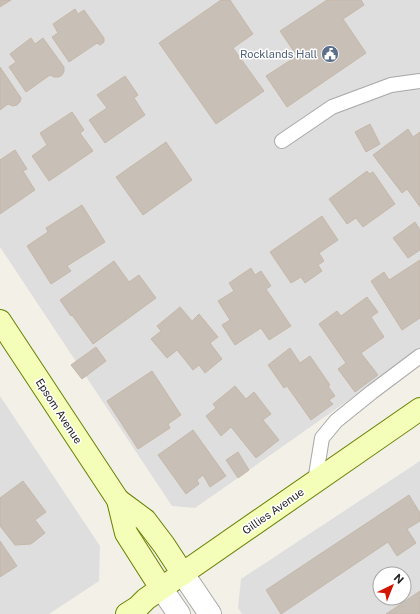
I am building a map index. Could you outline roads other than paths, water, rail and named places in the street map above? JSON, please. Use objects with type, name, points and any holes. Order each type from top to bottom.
[{"type":"street","name":"Epsom Avenue","points":[[0,322],[118,500],[145,520],[164,545],[210,614]]},
{"type":"street","name":"Gillies Avenue","points":[[127,614],[420,408]]},
{"type":"street","name":"Epsom Avenue","points":[[118,500],[126,534],[179,614]]},
{"type":"lane","points":[[282,141],[332,106],[391,85],[420,81]]},
{"type":"lane","points":[[315,482],[322,438],[336,421],[420,356]]},
{"type":"place","name":"Rocklands Hall","points":[[330,54]]}]
